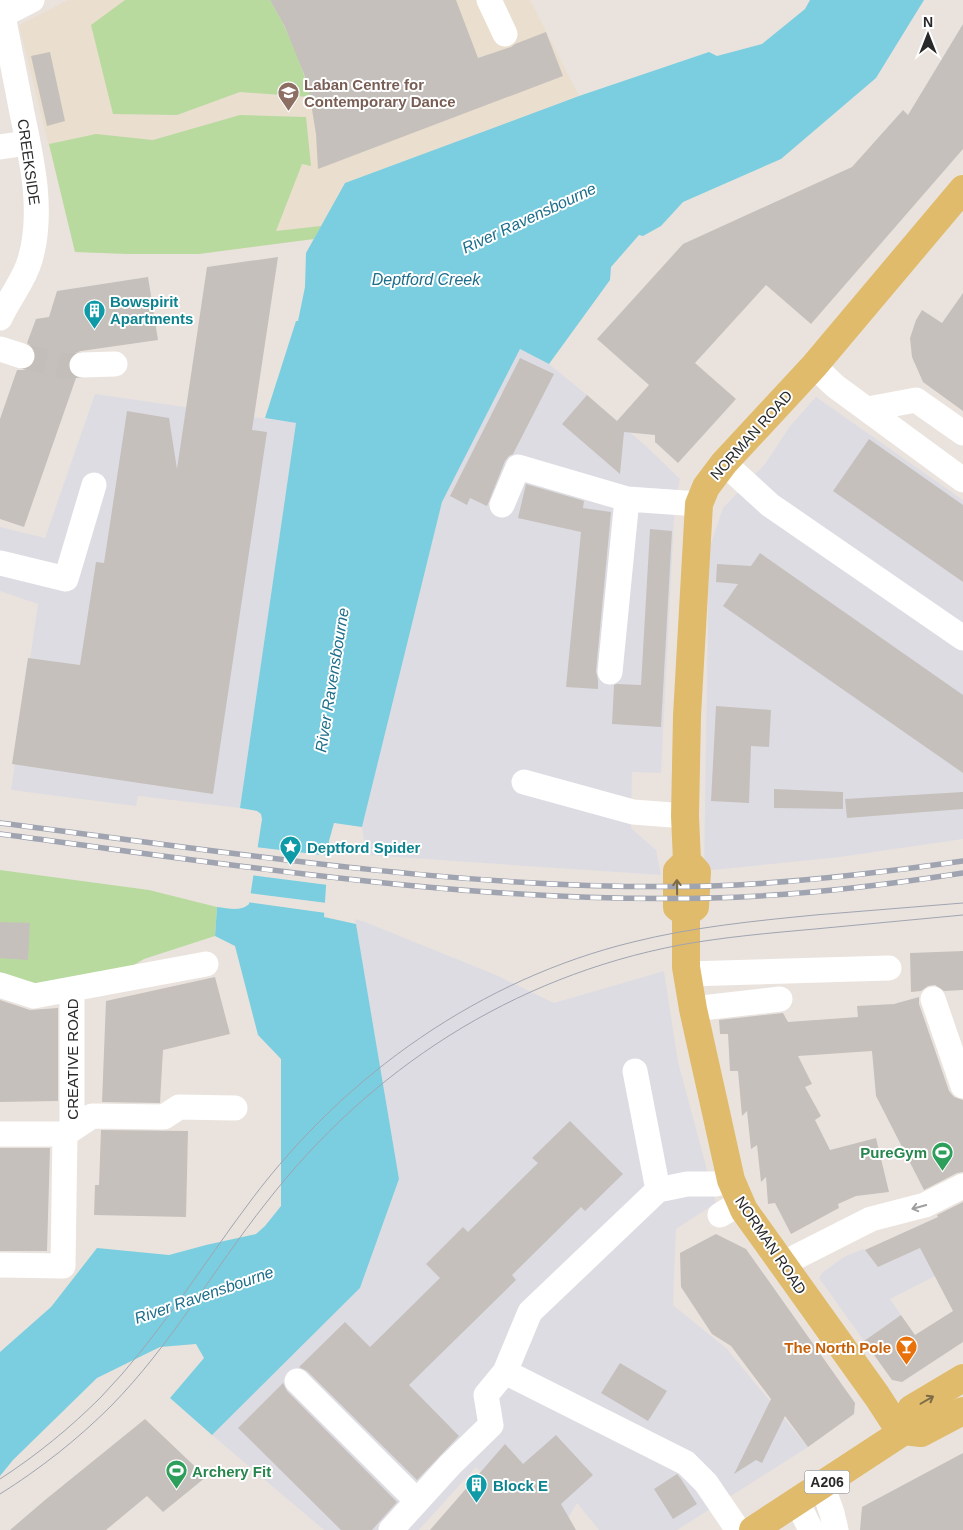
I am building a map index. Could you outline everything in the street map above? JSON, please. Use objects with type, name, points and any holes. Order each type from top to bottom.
[{"type":"main road","name":"NORMAN ROAD","points":[[902,1432],[783,1266],[730,1199],[687,974],[685,956],[686,913],[677,906],[677,871],[687,861],[685,816],[687,716],[699,504],[706,487],[724,463],[814,366],[963,190]]},
{"type":"main road","points":[[963,1378],[911,1409],[902,1432],[921,1433],[963,1411]]},
{"type":"main road","name":"A206","points":[[753,1530],[902,1432]]},
{"type":"street","points":[[1,8],[32,0]]},
{"type":"street","points":[[489,0],[505,34]]},
{"type":"street","name":"CREEKSIDE","points":[[0,318],[5,306],[23,278],[30,261],[36,229],[34,171],[1,8]]},
{"type":"street","points":[[0,148],[28,143]]},
{"type":"street","points":[[82,365],[115,364]]},
{"type":"street","points":[[814,366],[835,386],[963,480]]},
{"type":"street","points":[[868,410],[916,400],[963,433]]},
{"type":"street","points":[[724,463],[770,505],[963,638]]},
{"type":"street","points":[[502,505],[518,467],[627,499],[699,504]]},
{"type":"street","points":[[0,563],[66,579],[94,485]]},
{"type":"street","points":[[610,672],[627,499]]},
{"type":"street","points":[[524,782],[633,812],[685,816]]},
{"type":"street","points":[[0,985],[34,996],[206,964]]},
{"type":"street","points":[[687,974],[889,968]]},
{"type":"street","name":"CREATIVE ROAD","points":[[0,1265],[63,1266],[72,989]]},
{"type":"street","points":[[693,1009],[780,999]]},
{"type":"street","points":[[933,999],[963,1086]]},
{"type":"street","points":[[635,1071],[658,1190]]},
{"type":"street","name":"CREATIVE ROAD","points":[[0,1134],[68,1132],[92,1116],[164,1117],[179,1107],[235,1108]]},
{"type":"street","points":[[391,1530],[491,1425],[486,1395],[505,1372],[530,1312],[658,1190],[687,1184],[716,1184],[730,1199]]},
{"type":"street","points":[[783,1266],[796,1257],[870,1220],[925,1205],[963,1186]]},
{"type":"street","points":[[505,1372],[686,1463],[706,1483],[738,1530]]},
{"type":"street","points":[[297,1381],[418,1501]]},
{"type":"street","points":[[822,1484],[836,1530]]},
{"type":"street","points":[[797,1502],[811,1530]]},
{"type":"shaded area","name":"Laban Centre for Contemporary Dance","points":[[68,0],[530,0],[579,96],[345,183],[314,239],[199,254],[75,252],[19,25]]},
{"type":"shaded area","points":[[520,349],[549,364],[648,448],[680,479],[675,502],[661,773],[632,772],[631,828],[656,850],[661,875],[366,855],[362,827],[442,502]]},
{"type":"shaded area","points":[[95,394],[296,423],[240,808],[138,796],[136,806],[11,790],[38,604],[0,591],[0,527],[45,538]]},
{"type":"shaded area","points":[[816,397],[963,500],[963,839],[840,857],[704,871],[709,549],[723,508],[765,464],[790,426]]},
{"type":"shaded area","points":[[355,919],[496,975],[554,1003],[664,971],[678,1062],[716,1203],[676,1229],[673,1305],[727,1349],[808,1447],[677,1530],[599,1530],[577,1503],[562,1528],[536,1530],[476,1467],[419,1530],[324,1530],[212,1435],[360,1288],[399,1179]]},
{"type":"shaded area","points":[[920,1248],[935,1276],[890,1299],[901,1315],[864,1341],[819,1278],[823,1272],[844,1257],[863,1249],[878,1267]]},
{"type":"green space","points":[[125,0],[270,0],[294,47],[310,97],[240,92],[177,115],[113,114],[91,25]]},
{"type":"green space","points":[[240,115],[306,117],[311,166],[302,164],[276,231],[321,226],[314,239],[199,254],[75,252],[49,144],[96,134],[153,140]]},
{"type":"green space","points":[[0,870],[149,890],[217,907],[215,936],[144,959],[122,972],[34,986],[0,972]]},
{"type":"water","name":"Deptford Creek","points":[[810,0],[924,0],[876,78],[781,159],[683,202],[661,226],[643,236],[639,235],[611,267],[610,280],[549,364],[520,349],[442,502],[362,827],[334,823],[329,841],[324,917],[356,924],[399,1179],[360,1288],[212,1435],[170,1398],[204,1358],[196,1344],[160,1347],[97,1378],[13,1460],[0,1476],[0,1352],[51,1307],[97,1248],[169,1255],[256,1234],[281,1206],[281,1059],[258,1035],[235,946],[215,936],[217,907],[238,909],[249,904],[262,819],[261,814],[257,811],[240,808],[296,423],[265,418],[296,321],[298,321],[305,287],[306,253],[345,183],[579,96],[709,52],[717,56],[762,44],[805,9]]},
{"type":"pier","name":"Deptford Spider","points":[[255,847],[331,856],[328,885],[251,875]]},
{"type":"pier","points":[[249,893],[327,903],[326,913],[247,902]]},
{"type":"building","points":[[270,0],[456,0],[478,58],[511,47],[546,32],[563,76],[318,169],[316,134],[304,74],[285,27]]},
{"type":"building","points":[[963,24],[963,149],[811,324],[766,285],[695,363],[736,399],[678,463],[655,442],[655,435],[624,432],[620,474],[562,424],[587,395],[617,421],[649,385],[597,339],[683,244],[852,167],[903,110],[908,115]]},
{"type":"building","points":[[50,52],[65,121],[47,126],[31,56]]},
{"type":"building","points":[[278,257],[252,430],[267,432],[213,794],[12,764],[28,658],[80,665],[96,562],[104,563],[127,411],[169,418],[177,469],[207,267]]},
{"type":"building","points":[[148,277],[158,340],[81,351],[75,353],[70,358],[68,365],[70,372],[76,378],[24,527],[0,519],[0,419],[17,370],[26,370],[35,361],[36,352],[27,343],[36,319],[49,317],[57,291]]},
{"type":"building","points":[[963,293],[963,411],[923,382],[912,357],[910,338],[916,320],[922,310],[942,323]]},
{"type":"building","points":[[520,358],[554,374],[513,454],[505,461],[487,506],[470,498],[467,505],[450,496]]},
{"type":"building","points":[[869,439],[963,505],[963,582],[833,491]]},
{"type":"building","points":[[526,484],[584,501],[583,508],[611,512],[596,671],[598,689],[566,687],[581,532],[518,518]]},
{"type":"building","points":[[650,529],[672,531],[661,727],[612,724],[614,685],[641,685]]},
{"type":"building","points":[[760,553],[963,695],[963,773],[723,606],[738,584],[716,582],[717,564],[751,566]]},
{"type":"building","points":[[716,706],[771,710],[769,747],[751,746],[749,803],[711,801]]},
{"type":"building","points":[[774,789],[843,792],[843,809],[774,808]]},
{"type":"building","points":[[963,792],[963,809],[847,818],[845,799]]},
{"type":"building","points":[[0,922],[30,923],[28,960],[0,958]]},
{"type":"building","points":[[963,951],[963,990],[944,991],[935,985],[928,986],[921,991],[911,992],[910,953]]},
{"type":"building","points":[[215,977],[230,1034],[163,1050],[160,1103],[102,1102],[106,1001]]},
{"type":"building","points":[[919,997],[919,1004],[949,1091],[954,1097],[963,1100],[963,1172],[957,1173],[924,1190],[876,1096],[872,1051],[798,1056],[812,1084],[805,1087],[821,1116],[815,1120],[830,1150],[876,1138],[889,1192],[856,1196],[838,1204],[839,1208],[791,1234],[775,1203],[768,1204],[766,1177],[761,1182],[757,1145],[751,1149],[747,1111],[742,1116],[738,1071],[730,1071],[728,1034],[720,1034],[719,1020],[783,1013],[788,1022],[858,1017],[857,1006],[894,1004]]},
{"type":"building","points":[[0,1000],[30,1010],[58,1008],[58,1101],[0,1102]]},
{"type":"building","points":[[570,1121],[623,1174],[585,1211],[581,1207],[512,1275],[516,1280],[409,1385],[459,1436],[417,1480],[307,1371],[299,1367],[345,1322],[370,1347],[440,1278],[426,1264],[463,1227],[468,1232],[538,1163],[532,1158]]},
{"type":"building","points":[[101,1130],[188,1131],[186,1217],[94,1215],[95,1185],[99,1185]]},
{"type":"building","points":[[0,1148],[50,1148],[47,1251],[0,1251]]},
{"type":"building","points":[[963,1202],[963,1342],[902,1382],[892,1380],[864,1341],[901,1315],[915,1335],[953,1311],[920,1248],[878,1267],[865,1250],[938,1217],[937,1215]]},
{"type":"building","points":[[716,1234],[746,1249],[855,1403],[854,1414],[808,1447],[785,1416],[762,1463],[756,1460],[734,1474],[771,1399],[731,1346],[712,1334],[681,1287],[680,1253]]},
{"type":"building","points":[[620,1363],[667,1391],[648,1421],[601,1393]]},
{"type":"building","points":[[283,1383],[287,1391],[397,1502],[372,1530],[341,1530],[238,1428]]},
{"type":"building","points":[[145,1419],[206,1477],[163,1512],[147,1496],[106,1530],[10,1530],[45,1500]]},
{"type":"building","points":[[556,1435],[593,1475],[561,1504],[576,1530],[430,1530],[505,1444],[523,1464]]},
{"type":"building","points":[[963,1453],[963,1530],[860,1530],[862,1507]]},
{"type":"building","points":[[677,1474],[697,1504],[673,1519],[654,1489]]},
{"type":"tunnel","points":[[22,356],[64,366],[82,365]]},
{"type":"tram line","points":[[0,1479],[40,1451],[77,1420],[122,1374],[161,1325],[252,1199],[289,1154],[330,1111],[374,1073],[421,1038],[470,1007],[523,980],[577,959],[656,937],[701,928],[769,920],[963,903]]},
{"type":"tram line","points":[[0,1494],[72,1442],[133,1383],[172,1333],[266,1203],[307,1155],[351,1111],[398,1071],[449,1036],[503,1005],[559,980],[618,960],[680,945],[747,936],[963,915]]},
{"type":"railway","points":[[0,823],[266,858],[444,877],[533,883],[622,886],[743,885],[837,877],[963,861]]},
{"type":"railway","points":[[0,834],[355,880],[533,895],[622,898],[743,897],[838,890],[963,873]]},
{"type":"place","name":"Laban Centre for Contemporary Dance","points":[[288,112]]},
{"type":"place","name":"Bowspirit Apartments","points":[[94,329]]},
{"type":"place","name":"Deptford Spider","points":[[291,866]]},
{"type":"place","name":"PureGym","points":[[943,1171]]},
{"type":"place","name":"The North Pole","points":[[907,1366]]},
{"type":"place","name":"Archery Fit","points":[[176,1490]]},
{"type":"place","name":"Block E","points":[[477,1504]]},
{"type":"water label","name":"River Ravensbourne","points":[[529,218]]},
{"type":"water label","name":"River Ravensbourne","points":[[332,680]]},
{"type":"water label","name":"River Ravensbourne","points":[[204,1295]]}]
